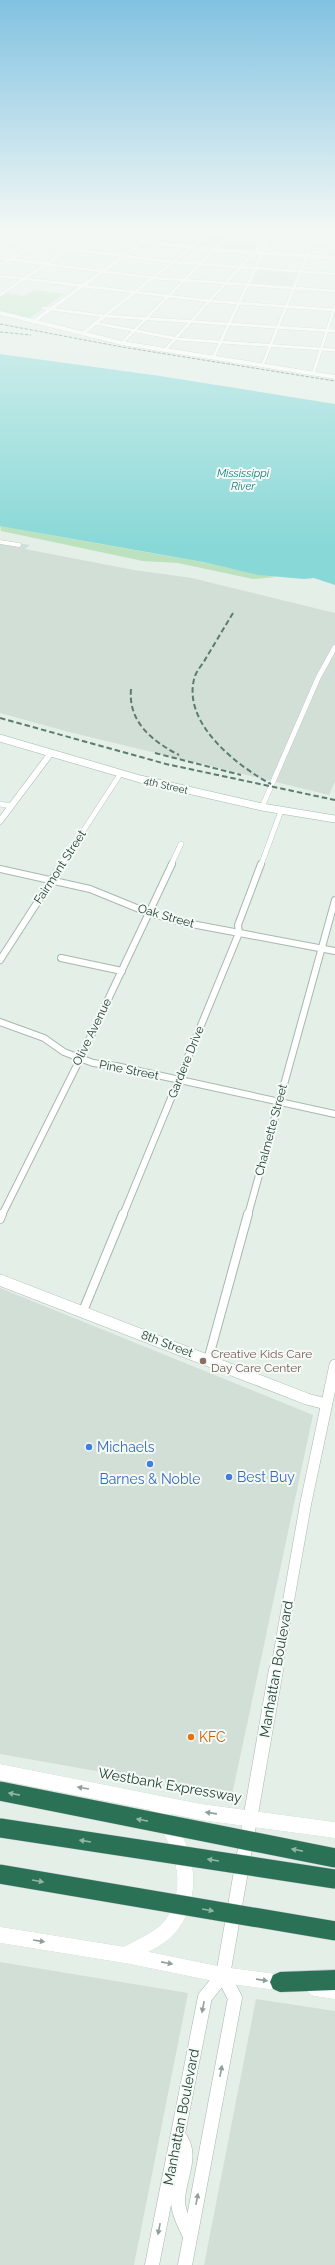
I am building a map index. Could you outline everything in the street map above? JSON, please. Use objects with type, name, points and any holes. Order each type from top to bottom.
[{"type":"highway","points":[[0,1792],[335,1858]]},
{"type":"highway","points":[[0,1828],[335,1878]]},
{"type":"highway","points":[[0,1874],[335,1931]]},
{"type":"highway","points":[[280,1982],[335,1980]]},
{"type":"main road","name":"4th Street","points":[[0,738],[121,773],[262,807],[335,819]]},
{"type":"main road","name":"Westbank Expressway","points":[[0,1772],[124,1795],[156,1803],[335,1830]]},
{"type":"main road","points":[[125,1955],[156,1939],[171,1926],[179,1914],[186,1890],[186,1867],[181,1849],[156,1803]]},
{"type":"main road","points":[[0,1935],[125,1955],[223,1975],[335,1991]]},
{"type":"street","points":[[94,337],[164,351],[335,377]]},
{"type":"street","points":[[122,343],[129,337]]},
{"type":"street","points":[[168,337],[335,350]]},
{"type":"street","points":[[213,358],[223,337]]},
{"type":"street","points":[[262,366],[274,337]]},
{"type":"street","points":[[313,374],[324,337]]},
{"type":"street","points":[[164,351],[175,338]]},
{"type":"street","points":[[0,542],[19,545]]},
{"type":"street","points":[[262,807],[318,678],[335,647]]},
{"type":"street","points":[[0,821],[51,753]]},
{"type":"street","name":"Fairmont Street","points":[[0,960],[121,773]]},
{"type":"street","points":[[0,804],[10,806]]},
{"type":"street","name":"Gardere Drive","points":[[82,1312],[239,933],[238,925],[281,811]]},
{"type":"street","name":"Olive Avenue","points":[[0,1219],[80,1059],[180,844]]},
{"type":"street","name":"Oak Street","points":[[0,870],[90,889],[149,913],[181,922],[335,951]]},
{"type":"street","name":"Chalmette Street","points":[[208,1360],[335,900]]},
{"type":"street","points":[[61,958],[122,971]]},
{"type":"street","name":"Pine Street","points":[[0,1022],[44,1038],[64,1052],[93,1063],[116,1066],[335,1114]]},
{"type":"street","name":"8th Street","points":[[0,1280],[307,1399],[331,1405]]},
{"type":"street","name":"Manhattan Boulevard","points":[[152,2265],[205,1997],[223,1975],[249,1818],[306,1502],[331,1405],[335,1365]]},
{"type":"street","points":[[185,2265],[235,1998],[223,1975]]},
{"type":"street","points":[[178,2136],[186,2145],[186,2150],[178,2202],[190,2237]]},
{"type":"shaded area","points":[[0,540],[30,545],[25,549],[134,570],[192,578],[335,613],[335,781],[329,795],[69,732],[0,713]]},
{"type":"shaded area","points":[[0,1288],[313,1415],[232,1795],[0,1754]]},
{"type":"shaded area","points":[[0,1962],[188,1993],[134,2265],[0,2265]]},
{"type":"shaded area","points":[[256,1999],[335,2011],[335,2265],[204,2265]]},
{"type":"green space","points":[[0,525],[276,577],[253,579],[178,563],[143,561],[1,531]]},
{"type":"water","name":"Mississippi River","points":[[0,354],[160,376],[335,404],[335,585],[314,578],[304,579],[258,575],[203,562],[0,526]]},
{"type":"railway","points":[[67,337],[122,347],[335,381]]},
{"type":"railway","points":[[233,613],[195,676],[193,693],[196,710],[203,726],[228,754],[257,776],[271,784]]},
{"type":"railway","points":[[131,689],[133,711],[138,721],[151,737],[179,755]]},
{"type":"railway","points":[[0,718],[166,764],[335,800]]},
{"type":"railway","points":[[155,753],[241,775]]},
{"type":"place","name":"Creative Kids Care Day Care Center","points":[[203,1361]]},
{"type":"place","name":"Michaels","points":[[89,1447]]},
{"type":"place","name":"Barnes & Noble","points":[[150,1464]]},
{"type":"place","name":"Best Buy","points":[[229,1477]]},
{"type":"place","name":"KFC","points":[[191,1737]]}]
